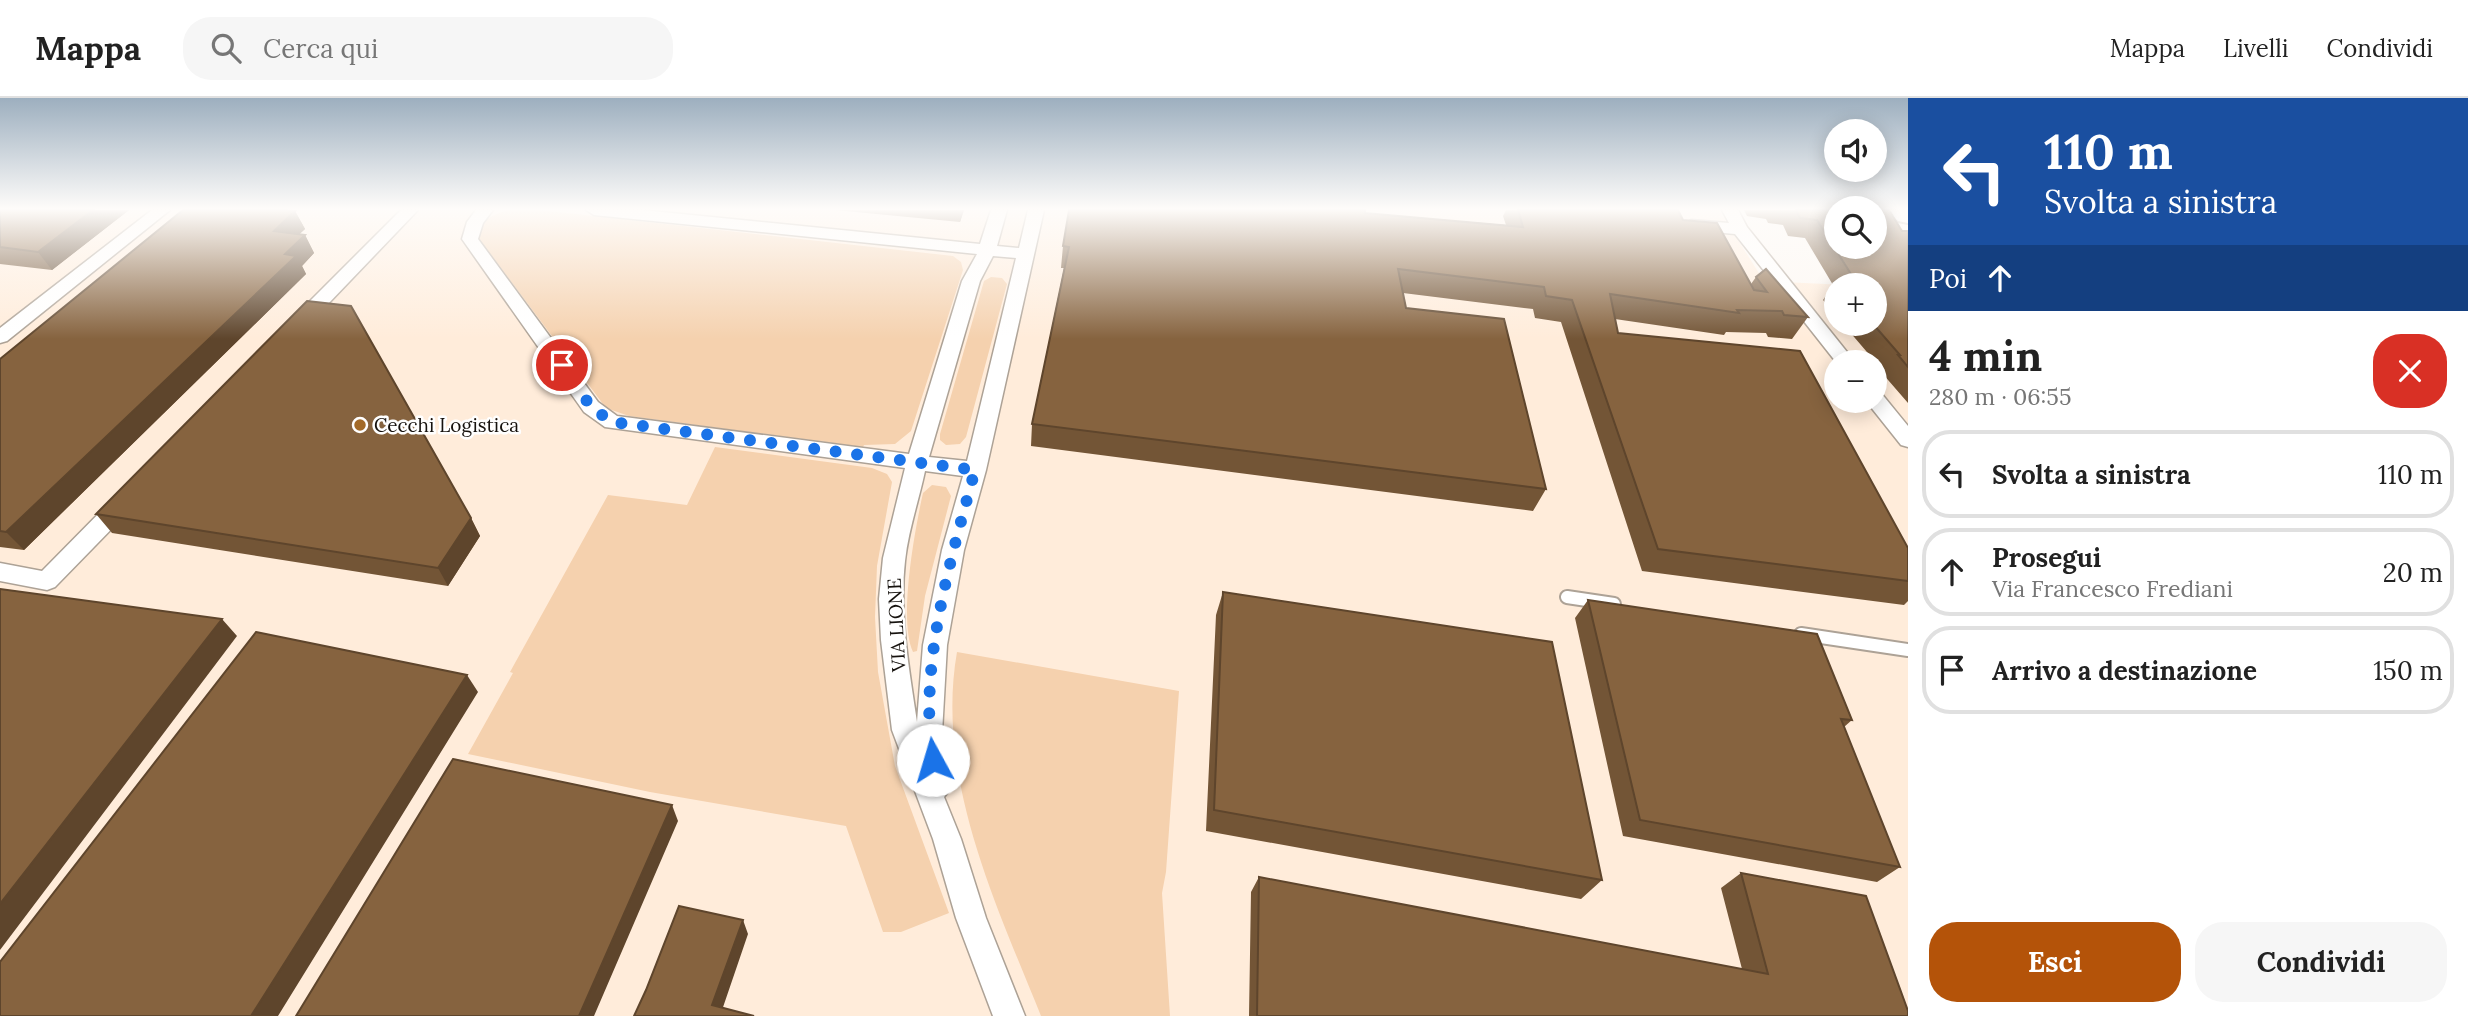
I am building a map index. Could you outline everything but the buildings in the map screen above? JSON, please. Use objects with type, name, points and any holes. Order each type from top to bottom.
[{"type":"street","points":[[0,337],[107,253]]},
{"type":"street","points":[[288,335],[368,253]]},
{"type":"street","points":[[480,253],[591,407],[612,422],[975,470]]},
{"type":"street","name":"VIA LIONE","points":[[986,253],[971,281],[917,462],[894,558],[891,599],[893,640],[905,730],[947,839],[971,918],[1009,1016]]},
{"type":"street","points":[[1010,253],[1025,254]]},
{"type":"street","points":[[1759,253],[1836,350]]},
{"type":"street","name":"VIA LIONE","points":[[947,839],[929,733],[935,645],[953,550],[975,470],[1025,254]]},
{"type":"street","points":[[1886,413],[1908,440]]},
{"type":"street","points":[[0,572],[47,580],[134,492]]},
{"type":"lane","points":[[1567,597],[1621,606]]},
{"type":"lane","points":[[1785,632],[1908,650]]},
{"type":"shaded area","points":[[0,253],[1746,253],[1764,281],[1824,284],[1824,336],[1887,336],[1887,310],[1908,288],[1908,1016],[0,1016]]},
{"type":"shaded area","points":[[489,253],[925,253],[953,256],[961,262],[963,270],[911,431],[895,444],[863,447],[629,416],[606,408]]},
{"type":"shaded area","points":[[991,277],[1002,278],[1007,284],[966,437],[960,444],[946,445],[940,440],[940,434],[984,281]]},
{"type":"shaded area","points":[[715,447],[872,468],[887,474],[892,482],[877,566],[875,617],[878,672],[895,766],[949,913],[901,932],[883,932],[846,826],[650,792],[468,754],[608,495],[687,505]]},
{"type":"shaded area","points":[[932,485],[946,487],[951,496],[925,596],[917,651],[913,652],[907,619],[909,574],[923,493]]},
{"type":"shaded area","points":[[957,652],[1179,691],[1166,872],[1162,893],[1170,1016],[1041,1016],[989,885],[962,793],[952,699]]},
{"type":"place","name":"Cecchi Logistica","points":[[360,425]]},
{"type":"route","points":[[562,365],[591,407],[612,422],[975,470],[953,550],[935,645],[929,733],[933,760]]}]
